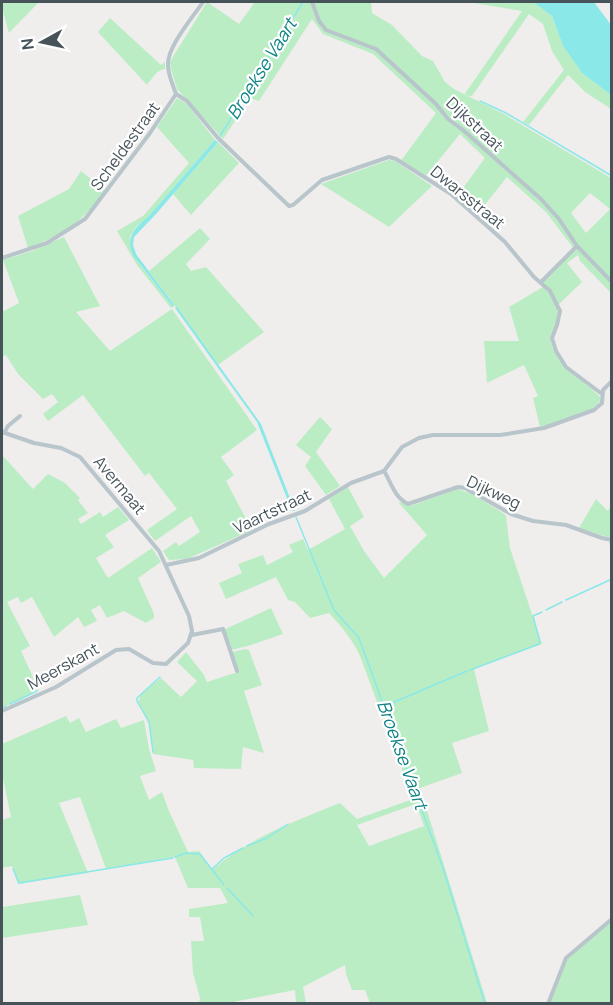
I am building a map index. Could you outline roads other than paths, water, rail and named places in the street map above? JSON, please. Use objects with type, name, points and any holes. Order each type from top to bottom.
[{"type":"street","name":"Scheldestraat","points":[[2,258],[47,243],[85,219],[150,133],[176,94],[168,59],[203,2]]},
{"type":"street","name":"Dijkstraat","points":[[312,2],[319,21],[326,30],[370,46],[390,61],[436,104],[448,119],[541,199],[559,219],[577,246],[612,282]]},
{"type":"street","name":"Dwarsstraat","points":[[176,94],[187,100],[218,138],[286,205],[293,205],[328,177],[386,158],[392,158],[445,190],[505,242],[553,296],[560,310],[558,326],[552,338],[556,351],[566,367],[602,394]]},
{"type":"street","points":[[542,282],[577,246]]},
{"type":"street","points":[[384,471],[402,447],[419,438],[440,435],[500,435],[543,428],[594,410],[602,403],[604,388],[612,381]]},
{"type":"street","name":"Avermaat","points":[[20,416],[3,432],[34,443],[62,448],[80,457],[159,551],[166,565]]},
{"type":"street","name":"Vaartstraat","points":[[166,565],[199,558],[269,524],[315,506],[351,483],[384,471]]},
{"type":"street","name":"Dijkweg","points":[[384,471],[400,499],[408,504],[458,487],[465,488],[511,514],[533,521],[566,525],[612,540]]},
{"type":"street","points":[[166,565],[190,620],[192,635],[223,629],[237,671]]},
{"type":"street","name":"Meerskant","points":[[2,711],[56,687],[116,650],[129,649],[153,663],[166,664],[188,643],[192,635]]},
{"type":"street","points":[[548,1004],[566,958],[612,919]]},
{"type":"water","points":[[533,2],[594,2],[611,25],[611,95],[582,73],[563,46],[552,16]]},
{"type":"water","points":[[215,140],[218,142],[134,237],[133,245],[136,254],[174,305],[173,307],[133,255],[131,238],[135,229]]},
{"type":"water","points":[[177,307],[261,424],[295,511],[292,511],[257,422],[175,308]]},
{"type":"waterway","name":"Broekse Vaart","points":[[220,136],[303,2]]},
{"type":"waterway","points":[[480,101],[506,113],[612,176]]},
{"type":"waterway","name":"Broekse Vaart","points":[[296,517],[334,610],[359,638],[443,868],[485,1004]]},
{"type":"waterway","points":[[610,543],[612,550]]},
{"type":"waterway","points":[[566,600],[612,579]]},
{"type":"waterway","points":[[546,610],[562,602]]},
{"type":"waterway","points":[[470,670],[539,644],[533,616],[542,612]]},
{"type":"waterway","points":[[392,703],[467,671]]},
{"type":"waterway","points":[[153,752],[149,722],[137,698],[160,677]]},
{"type":"waterway","points":[[10,704],[37,691]]},
{"type":"waterway","points":[[2,708],[6,706]]},
{"type":"waterway","points":[[247,846],[267,838],[288,824]]},
{"type":"waterway","points":[[212,869],[224,858],[243,848]]},
{"type":"waterway","points":[[175,857],[186,853],[200,854],[224,885]]},
{"type":"waterway","points":[[13,869],[19,883],[173,858]]},
{"type":"waterway","points":[[227,888],[253,916]]}]
